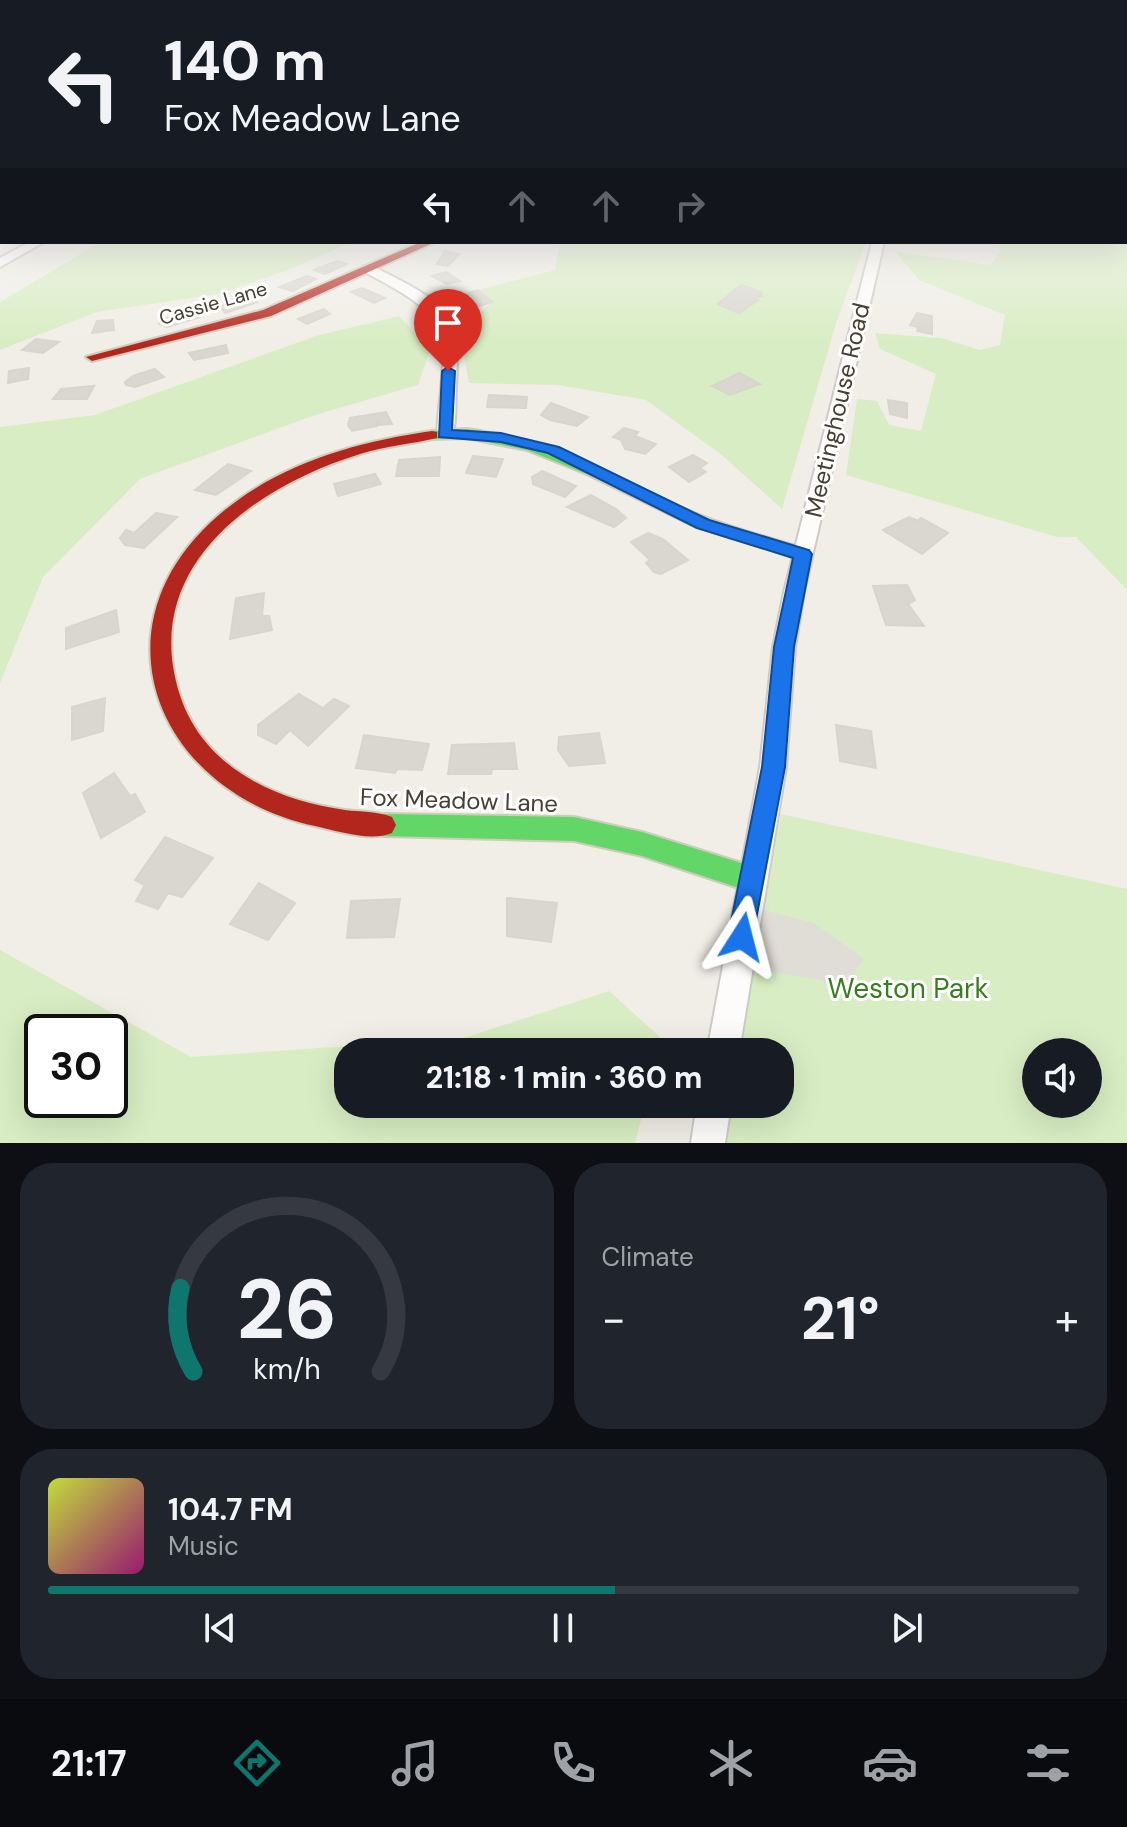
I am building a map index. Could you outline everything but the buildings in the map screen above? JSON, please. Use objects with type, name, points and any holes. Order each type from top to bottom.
[{"type":"street","points":[[0,263],[34,244]]},
{"type":"street","name":"Cassie Lane","points":[[92,357],[243,321],[425,244]]},
{"type":"street","name":"Meetinghouse Road","points":[[725,1038],[773,767],[784,647],[803,554],[878,244]]},
{"type":"street","points":[[368,269],[417,293],[438,308],[446,321],[451,350],[445,434]]},
{"type":"street","name":"Fox Meadow Lane","points":[[751,879],[577,829],[519,824],[399,825],[328,818],[289,809],[228,779],[186,737],[163,690],[158,640],[170,592],[196,549],[231,512],[296,470],[369,444],[445,434],[501,437],[553,450],[703,524],[803,554]]},
{"type":"street","points":[[708,1143],[712,1118]]},
{"type":"green space","points":[[98,244],[347,244],[288,270],[218,294],[97,312],[0,350],[0,302]]},
{"type":"green space","points":[[560,244],[865,244],[836,323],[782,509],[723,456],[646,400],[557,385],[469,383],[460,334],[491,302],[478,290],[555,270]]},
{"type":"green space","points":[[999,244],[1127,244],[1127,590],[1076,537],[1057,537],[846,475],[857,399],[877,401],[889,425],[921,431],[936,374],[880,349],[875,333],[941,338],[980,350],[1000,345],[1005,315],[919,280],[896,252],[990,265],[1000,253]]},
{"type":"green space","points":[[399,316],[430,350],[418,385],[315,415],[140,479],[43,577],[0,683],[0,427],[95,415],[316,336]]},
{"type":"green space","name":"Weston Park","points":[[781,814],[1127,889],[1127,1143],[721,1143],[725,1118],[794,1118],[794,1038],[740,1038]]},
{"type":"green space","points":[[0,950],[114,1014],[24,1014],[24,1118],[128,1118],[128,1022],[191,1057],[334,1047],[334,1118],[641,1118],[635,1143],[0,1143]]},
{"type":"green space","points":[[609,991],[660,1038],[464,1038]]},
{"type":"shaded area","points":[[763,910],[814,923],[864,959],[839,991],[821,980],[752,969]]},
{"type":"traffic: fast","points":[[432,435],[467,434],[532,446],[700,522],[803,554]]},
{"type":"traffic: fast","points":[[384,825],[574,829],[642,844],[751,879]]},
{"type":"traffic: jam","points":[[92,357],[267,313],[425,244]]},
{"type":"traffic: jam","points":[[384,825],[305,813],[268,800],[234,782],[205,758],[182,729],[167,693],[161,652],[162,623],[177,577],[199,546],[225,518],[255,495],[287,476],[322,461],[358,449],[432,435]]},
{"type":"route","points":[[448,371],[445,434],[501,437],[553,450],[599,470],[703,524],[803,554],[784,647],[773,767],[742,937]]}]
